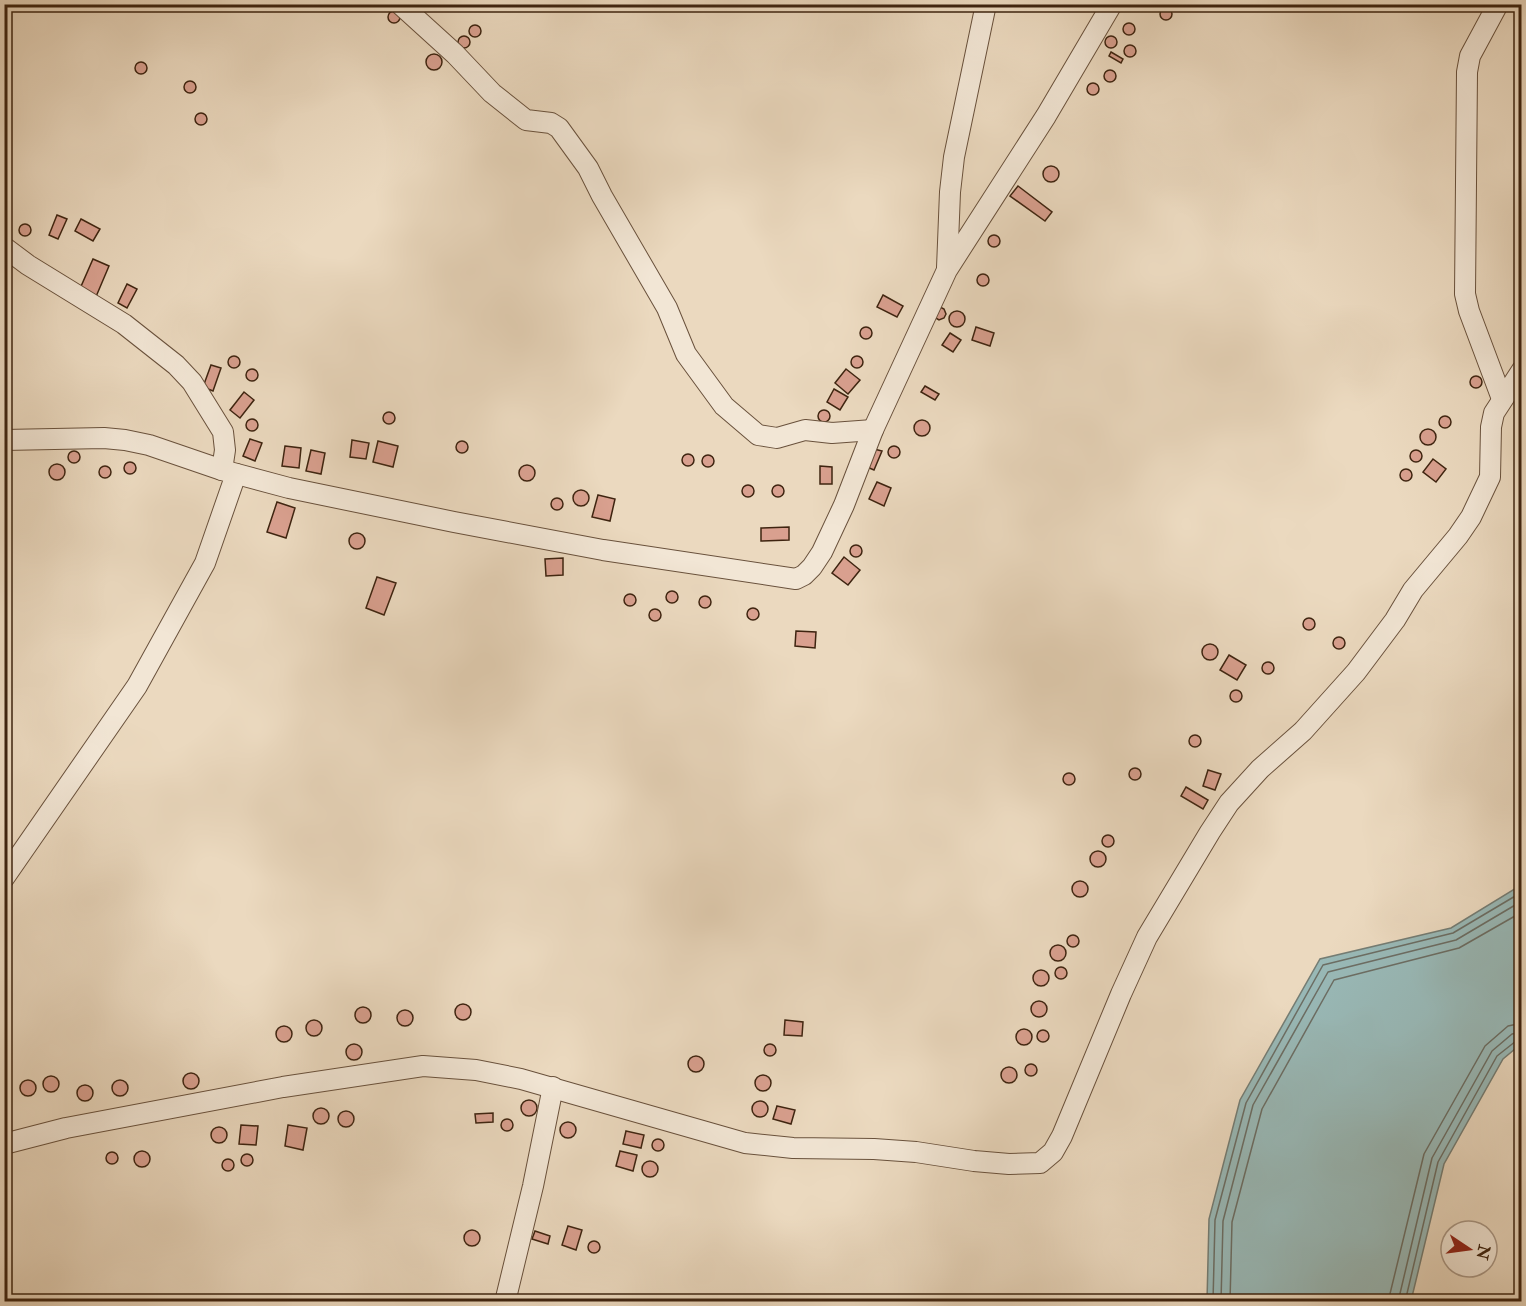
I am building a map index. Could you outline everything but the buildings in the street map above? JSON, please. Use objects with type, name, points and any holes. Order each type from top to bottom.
[{"type":"street","points":[[400,4],[455,54],[492,93],[526,120],[551,123],[559,128],[588,168],[667,308],[686,354],[724,406],[758,435],[777,438],[805,430],[832,433],[873,430]]},
{"type":"street","points":[[947,270],[950,192],[954,157],[986,4]]},
{"type":"street","points":[[4,440],[104,438],[125,440],[149,445],[229,472],[289,488],[603,550],[796,579],[813,567],[822,552],[844,505],[873,430],[947,270],[1046,116],[1112,4]]},
{"type":"street","points":[[1498,4],[1470,56],[1467,72],[1465,294],[1469,311],[1502,399]]},
{"type":"street","points":[[4,247],[28,266],[124,324],[176,365],[192,382],[223,432],[229,472],[205,563],[137,686],[4,878]]},
{"type":"street","points":[[4,1144],[66,1128],[283,1087],[423,1066],[476,1070],[553,1087],[745,1143],[793,1148],[915,1152],[1009,1164],[1040,1163],[1053,1152],[1062,1136],[1120,994],[1147,938],[1209,832],[1229,803],[1260,769],[1303,731],[1356,672],[1395,620],[1413,590],[1471,517],[1490,477],[1491,427],[1494,413],[1521,370]]},
{"type":"street","points":[[505,1302],[533,1186],[553,1087]]},
{"type":"water","points":[[1521,885],[1521,1044],[1503,1059],[1444,1164],[1411,1301],[1207,1301],[1209,1219],[1240,1100],[1320,959],[1451,928]]}]
